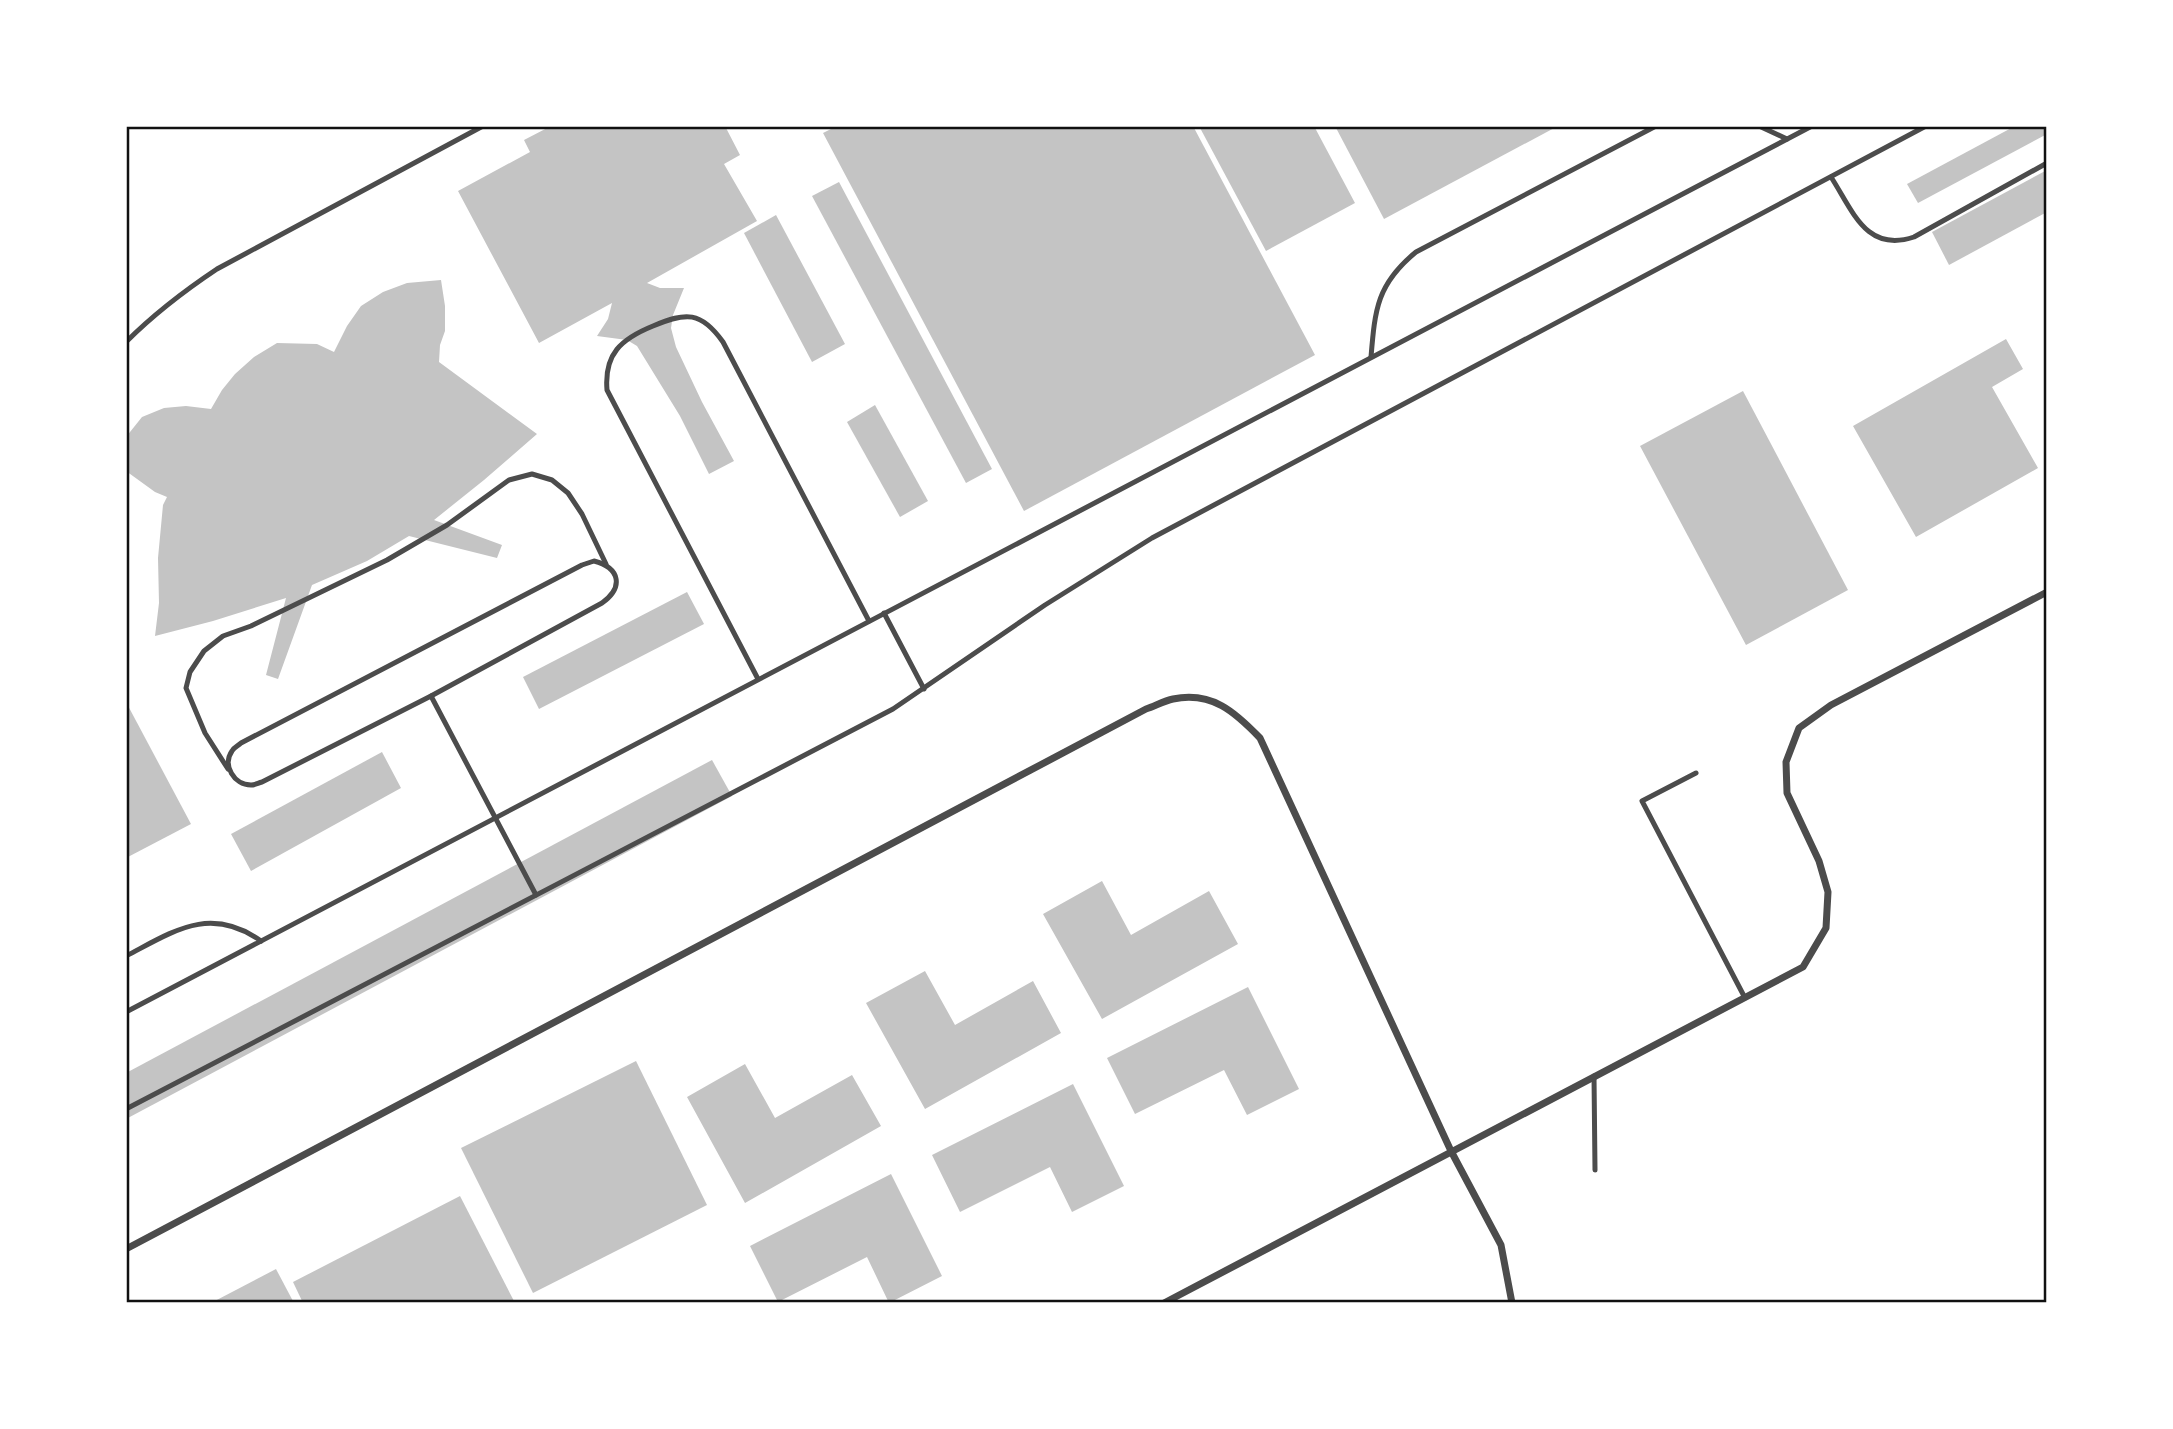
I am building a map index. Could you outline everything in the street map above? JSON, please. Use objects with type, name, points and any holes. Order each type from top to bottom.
[{"type":"street","points":[[1164,1303],[1803,967],[1826,929],[1828,892],[1819,861],[1787,793],[1786,762],[1799,728],[1831,705],[2047,592]]},
{"type":"street","points":[[126,1250],[1146,709],[1172,699],[1202,697],[1234,711],[1260,738],[1451,1151],[1501,1245],[1511,1303]]},
{"type":"lane","points":[[126,342],[181,293],[217,269],[483,126]]},
{"type":"lane","points":[[1371,357],[1380,299],[1394,273],[1416,252],[1656,126]]},
{"type":"lane","points":[[1759,126],[1787,139]]},
{"type":"lane","points":[[126,1012],[1812,126]]},
{"type":"lane","points":[[126,1109],[893,709],[1056,598],[1152,538],[1926,126]]},
{"type":"lane","points":[[1830,177],[1870,234],[1884,241],[1899,242],[1914,237],[2047,163]]},
{"type":"lane","points":[[758,679],[607,390],[608,364],[621,344],[640,331],[682,315],[699,319],[713,328],[869,621]]},
{"type":"lane","points":[[532,474],[552,480],[568,493],[582,514],[606,564],[615,572],[616,585],[612,596],[431,696],[262,782],[250,785],[239,782],[231,774],[205,733],[186,688],[190,672],[204,651],[223,636],[251,626],[387,560],[447,525],[509,480],[532,474]]},
{"type":"lane","points":[[231,774],[229,762],[232,751],[241,743],[582,565],[594,561],[606,564]]},
{"type":"lane","points":[[884,613],[924,689]]},
{"type":"lane","points":[[431,696],[536,895]]},
{"type":"lane","points":[[1696,772],[1642,801],[1745,998]]},
{"type":"lane","points":[[126,956],[180,928],[200,923],[234,926],[261,941]]},
{"type":"lane","points":[[1594,1076],[1595,1170]]},
{"type":"building","points":[[551,126],[725,126],[740,155],[724,164],[757,221],[647,283],[660,288],[684,288],[673,315],[671,328],[676,347],[734,461],[709,474],[680,416],[637,346],[627,340],[597,336],[608,319],[612,303],[539,343],[458,191],[530,152],[524,140]]},
{"type":"building","points":[[837,126],[1193,126],[1315,355],[1024,511],[823,133]]},
{"type":"building","points":[[1199,126],[1314,126],[1355,203],[1266,251]]},
{"type":"building","points":[[1335,126],[1558,126],[1384,219]]},
{"type":"building","points":[[2015,126],[2047,126],[2047,134],[1918,203],[1907,184]]},
{"type":"building","points":[[2047,170],[2047,212],[1949,265],[1932,232]]},
{"type":"building","points":[[839,182],[992,469],[966,483],[812,196]]},
{"type":"building","points":[[776,215],[845,344],[812,362],[744,233]]},
{"type":"building","points":[[441,280],[445,331],[440,345],[439,362],[537,434],[434,520],[502,545],[497,558],[409,536],[367,561],[312,585],[278,679],[266,675],[286,598],[155,636],[159,603],[158,558],[163,505],[167,497],[155,492],[126,471],[126,437],[142,417],[164,408],[186,406],[211,409],[235,374],[254,357],[277,343],[317,344],[334,352],[361,306],[383,292],[407,283]]},
{"type":"building","points":[[2006,339],[2023,369],[1992,387],[2038,468],[1916,537],[1853,426]]},
{"type":"building","points":[[1743,391],[1848,590],[1746,645],[1640,446]]},
{"type":"building","points":[[875,405],[928,501],[900,517],[847,422]]},
{"type":"building","points":[[687,592],[704,624],[539,709],[523,677]]},
{"type":"building","points":[[126,702],[191,824],[126,858]]},
{"type":"building","points":[[382,752],[401,788],[251,871],[231,834]]},
{"type":"building","points":[[712,760],[732,796],[126,1119],[126,1073]]},
{"type":"building","points":[[1102,881],[1131,935],[1209,891],[1238,944],[1102,1019],[1043,914]]},
{"type":"building","points":[[925,971],[955,1025],[1033,981],[1061,1033],[925,1109],[866,1003]]},
{"type":"building","points":[[1248,987],[1299,1089],[1247,1115],[1224,1070],[1135,1114],[1107,1058]]},
{"type":"building","points":[[636,1061],[707,1205],[533,1293],[461,1148]]},
{"type":"building","points":[[745,1064],[775,1118],[852,1075],[881,1126],[745,1203],[687,1097]]},
{"type":"building","points":[[1073,1084],[1124,1186],[1072,1212],[1050,1167],[960,1212],[932,1155]]},
{"type":"building","points":[[891,1174],[942,1276],[889,1303],[867,1257],[778,1302],[750,1246]]},
{"type":"building","points":[[460,1196],[515,1303],[303,1303],[293,1282]]},
{"type":"building","points":[[276,1269],[294,1303],[211,1303]]}]
